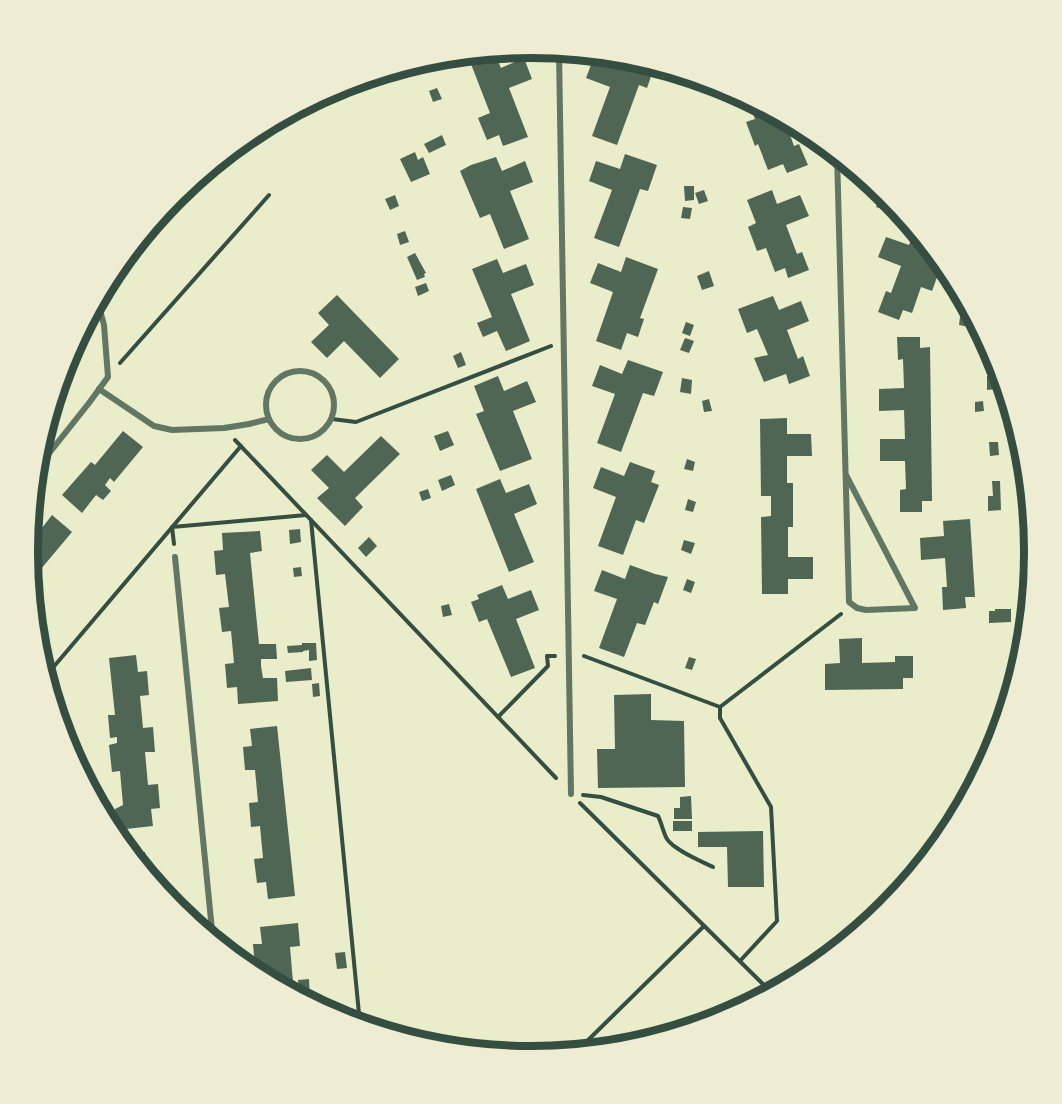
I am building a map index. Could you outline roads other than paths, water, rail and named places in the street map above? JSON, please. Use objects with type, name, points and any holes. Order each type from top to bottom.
[{"type":"street","points":[[559,60],[571,794]]},
{"type":"street","points":[[837,165],[849,602],[857,608],[866,610],[915,608],[846,475]]},
{"type":"street","points":[[47,456],[108,377],[104,325],[100,312]]},
{"type":"street","points":[[310,371],[320,376],[328,385],[335,407],[332,419],[316,435],[305,439],[293,439],[273,427],[268,419],[265,407],[266,396],[271,385],[288,372],[310,371]]},
{"type":"street","points":[[99,388],[154,426],[172,430],[224,428],[268,419]]},
{"type":"street","points":[[175,557],[212,928]]}]
